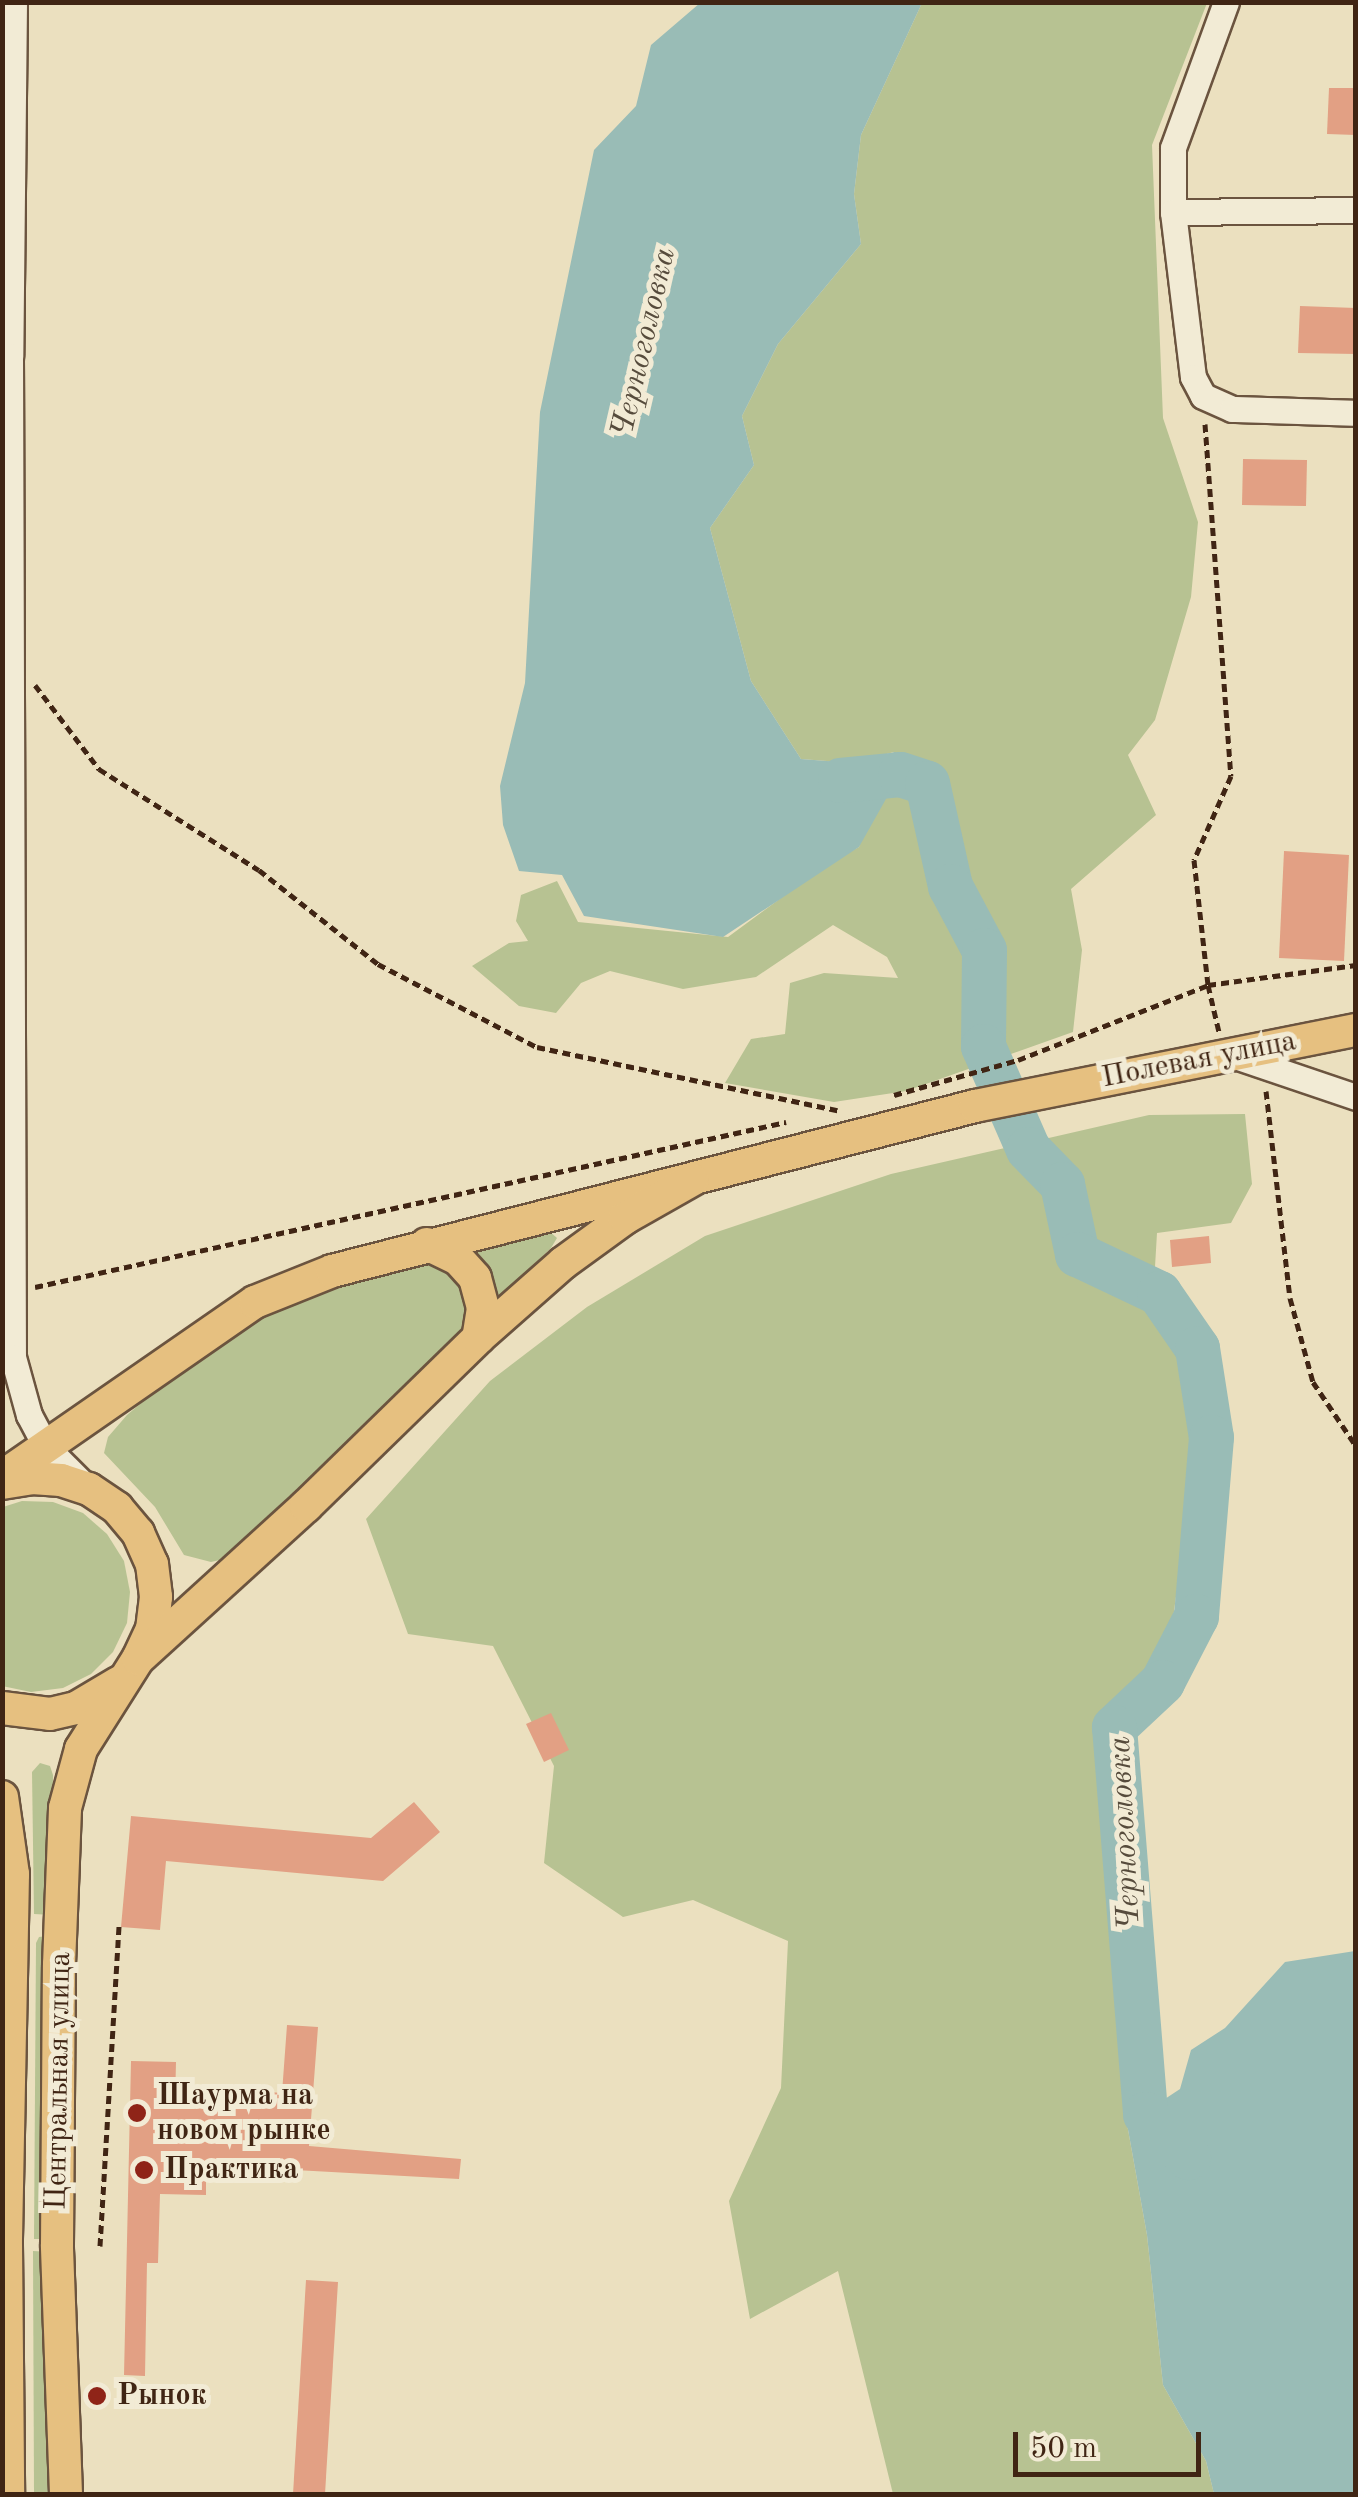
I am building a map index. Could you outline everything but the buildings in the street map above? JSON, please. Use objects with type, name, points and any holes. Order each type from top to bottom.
[{"type":"main road","name":"Полевая улица","points":[[692,1180],[975,1106],[1224,1053],[1356,1030]]},
{"type":"main road","points":[[2,1480],[254,1302],[332,1271],[426,1244],[692,1180]]},
{"type":"main road","points":[[2,1708],[36,1714],[76,1708],[130,1670],[478,1338],[563,1263],[626,1218],[692,1180]]},
{"type":"main road","points":[[426,1244],[458,1259],[475,1278],[483,1308],[478,1338]]},
{"type":"main road","points":[[2,1480],[61,1480],[89,1489],[117,1508],[138,1533],[152,1564],[156,1596],[152,1629],[130,1670]]},
{"type":"main road","name":"Центральная улица","points":[[66,2494],[57,2245],[65,1808],[81,1749],[130,1670]]},
{"type":"main road","name":"Центральная улица","points":[[2,1797],[13,1874],[6,2245],[8,2494]]},
{"type":"street","points":[[14,2],[6,356],[13,1357],[21,1393],[46,1448],[89,1489]]},
{"type":"street","points":[[1226,2],[1174,148],[1173,212],[1193,377],[1203,396],[1232,409],[1356,413]]},
{"type":"street","points":[[1173,212],[1356,210]]},
{"type":"street","points":[[1224,1053],[1356,1098]]},
{"type":"street","points":[[2,1393],[13,1357]]},
{"type":"path","points":[[1203,396],[1231,776],[1194,860],[1208,985],[1224,1053]]},
{"type":"path","points":[[32,681],[100,769],[259,870],[378,964],[538,1047],[837,1110]]},
{"type":"path","points":[[891,1095],[1018,1060],[1208,985],[1356,965]]},
{"type":"path","points":[[1265,1066],[1290,1298],[1313,1382],[1356,1446]]},
{"type":"path","points":[[818,1115],[855,1105]]},
{"type":"path","points":[[13,1292],[800,1119]]},
{"type":"path","points":[[100,2246],[119,1924]]},
{"type":"green space","points":[[922,3],[1207,3],[1152,145],[1163,418],[1198,522],[1191,597],[1155,720],[1128,755],[1156,815],[1071,889],[1082,950],[1073,1032],[906,1091],[834,1102],[725,1083],[751,1039],[785,1034],[790,983],[824,973],[898,978],[887,957],[833,925],[756,977],[683,989],[610,971],[581,983],[556,1013],[519,1006],[472,966],[509,943],[528,941],[516,921],[521,895],[557,881],[578,922],[728,937],[823,867],[859,847],[894,752],[853,763],[801,759],[751,681],[710,528],[754,465],[742,416],[778,344],[861,244],[854,194],[861,135]]},
{"type":"green space","points":[[1245,1114],[1252,1184],[1231,1223],[1157,1233],[1155,1267],[1180,1294],[1178,1333],[1194,1434],[1190,1492],[1170,1641],[1093,1730],[1127,2124],[1147,2235],[1163,2385],[1206,2461],[1214,2494],[893,2494],[838,2271],[750,2319],[729,2201],[781,2088],[788,1941],[693,1900],[623,1917],[544,1863],[554,1766],[493,1646],[408,1634],[366,1519],[490,1381],[587,1307],[705,1236],[891,1174],[1149,1115]]},
{"type":"green space","points":[[549,1231],[557,1238],[551,1248],[496,1301],[471,1251]]},
{"type":"green space","points":[[433,1259],[462,1284],[471,1308],[468,1327],[233,1557],[211,1562],[184,1555],[155,1507],[104,1453],[108,1437],[127,1415],[185,1366],[255,1319],[312,1293]]},
{"type":"green space","points":[[22,1501],[53,1502],[83,1513],[107,1534],[124,1561],[130,1592],[127,1623],[113,1652],[91,1674],[63,1688],[31,1692],[2,1686],[3,1507]]},
{"type":"green space","points":[[40,1763],[50,1766],[53,1775],[52,1915],[34,1914],[32,1772]]},
{"type":"green space","points":[[47,1936],[51,2239],[34,2239],[36,1943],[39,1937]]},
{"type":"green space","points":[[33,2251],[51,2252],[52,2494],[34,2494]]},
{"type":"water","points":[[700,3],[922,3],[861,135],[854,194],[861,244],[778,344],[742,416],[754,465],[710,528],[751,681],[801,759],[853,763],[895,752],[900,774],[859,847],[723,937],[584,916],[562,875],[519,871],[503,825],[500,786],[525,683],[540,412],[594,150],[636,106],[651,45]]},
{"type":"water","points":[[1355,1951],[1355,2494],[1214,2494],[1206,2461],[1163,2385],[1147,2235],[1127,2124],[1180,2089],[1191,2050],[1225,2028],[1285,1962]]},
{"type":"waterway","name":"Черноголовка","points":[[840,780],[900,774],[927,783],[950,886],[984,950],[983,1046],[1028,1149],[1062,1184],[1077,1254],[1159,1293],[1197,1348],[1211,1437],[1196,1616],[1162,1682],[1114,1727],[1145,2114],[1188,2157]]},
{"type":"place","name":"Шаурма на новом рынке","points":[[137,2113]]},
{"type":"place","name":"Практика","points":[[144,2170]]},
{"type":"place","name":"Рынок","points":[[97,2396]]}]
